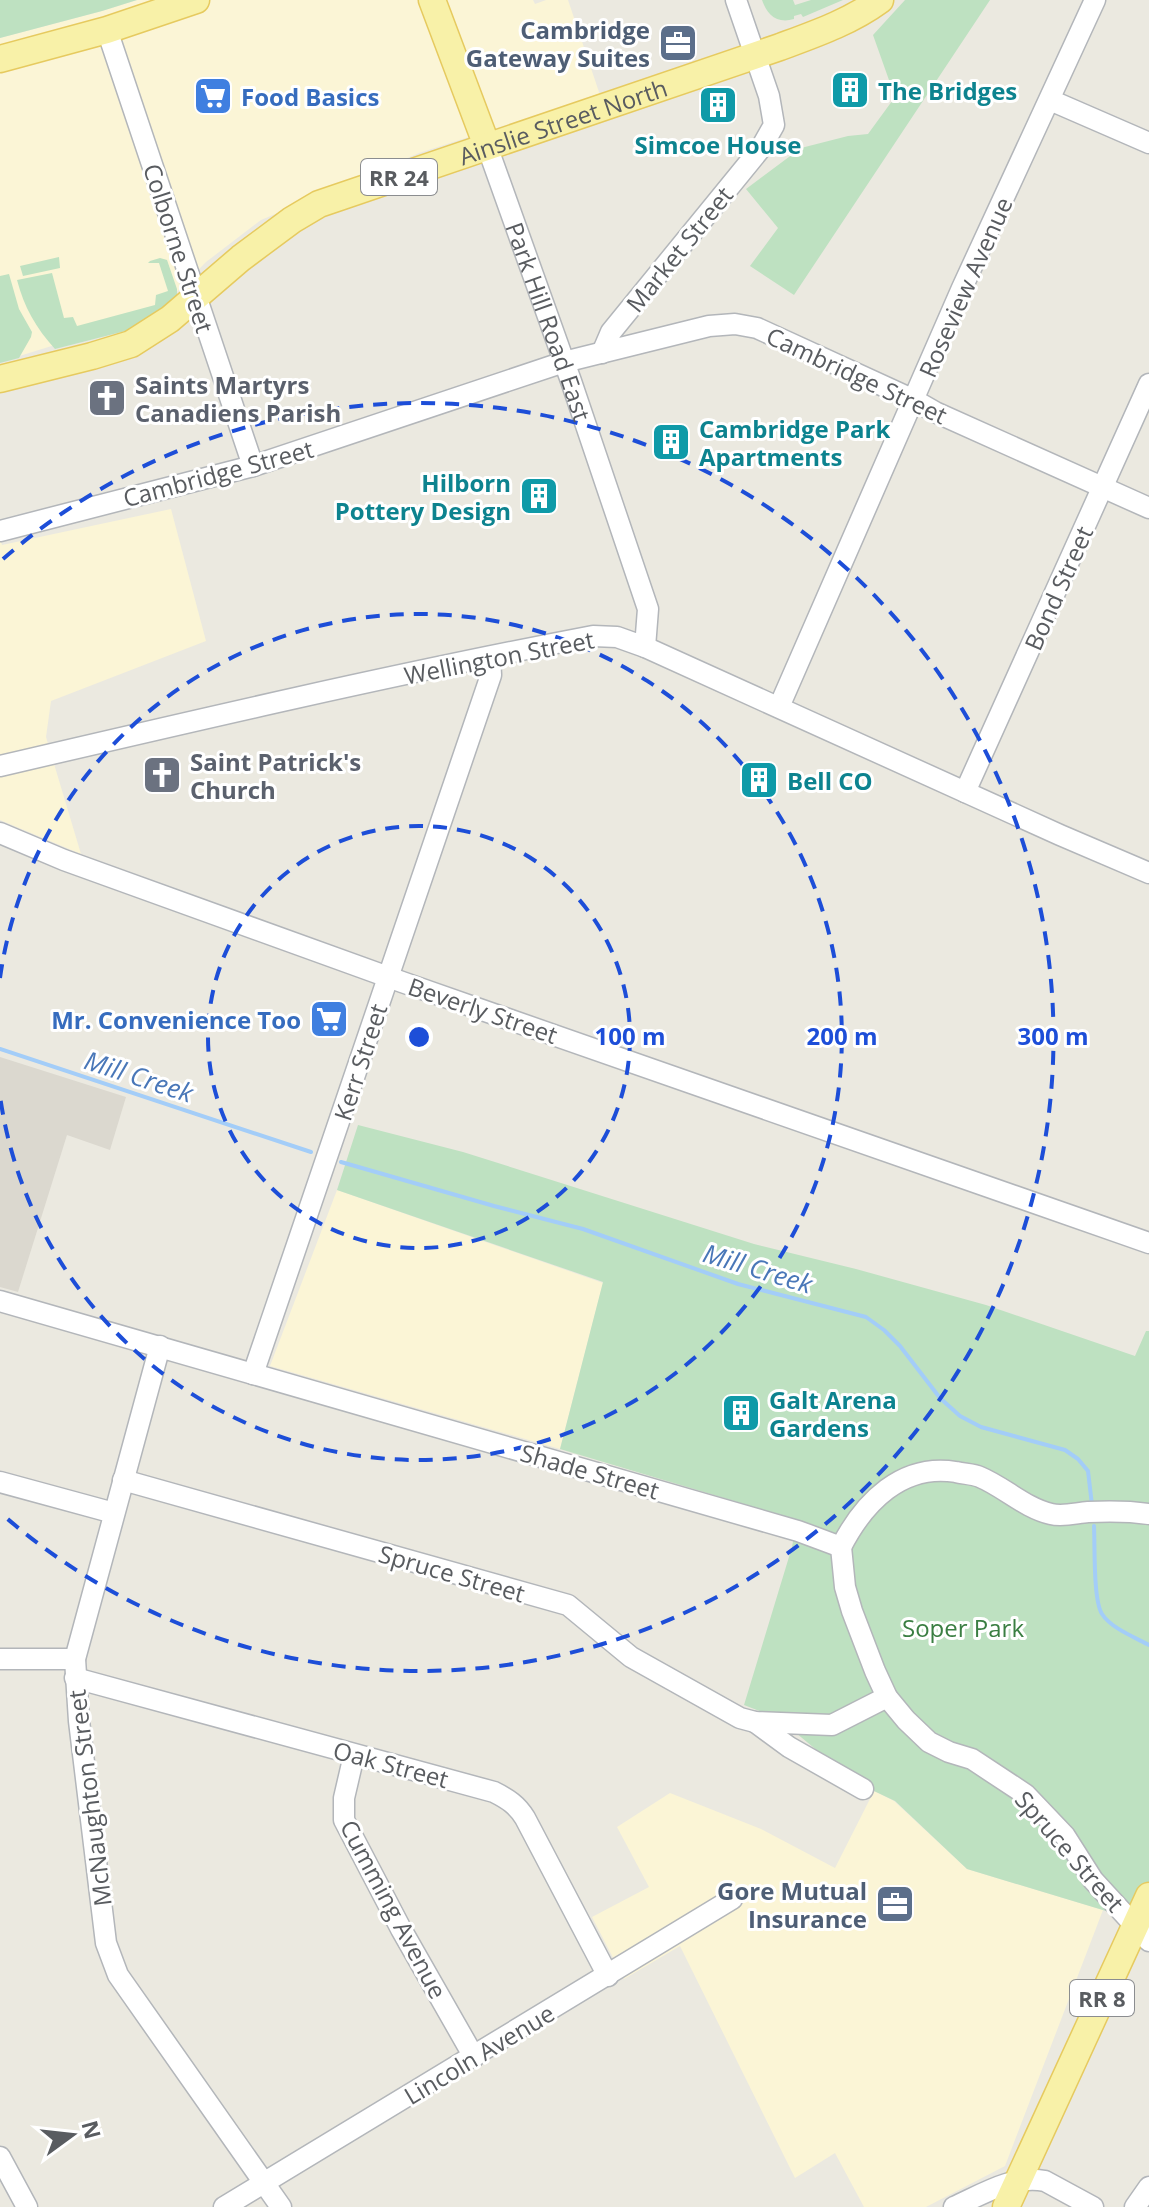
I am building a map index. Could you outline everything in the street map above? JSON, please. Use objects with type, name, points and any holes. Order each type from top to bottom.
[{"type":"main road","points":[[0,59],[107,30],[196,0]]},
{"type":"main road","name":"Park Hill Road East","points":[[432,0],[487,146]]},
{"type":"main road","name":"Ainslie Street North","points":[[0,379],[131,344],[170,319],[241,258],[292,220],[319,204],[754,56],[828,29],[880,0]]},
{"type":"main road","name":"RR 8","points":[[1006,2207],[1142,1933],[1149,1896]]},
{"type":"street","points":[[736,0],[754,56]]},
{"type":"street","name":"Roseview Avenue","points":[[779,707],[962,288],[1095,0]]},
{"type":"street","name":"Colborne Street","points":[[107,30],[253,466]]},
{"type":"street","name":"Market Street","points":[[602,353],[611,332],[761,148],[774,125],[769,96],[754,56]]},
{"type":"street","points":[[1050,100],[1149,143]]},
{"type":"street","name":"Park Hill Road East","points":[[487,146],[648,609],[645,647]]},
{"type":"street","name":"Cambridge Street","points":[[0,531],[253,466],[564,362],[709,326],[735,324],[757,328],[787,340],[935,412],[1149,508]]},
{"type":"street","name":"Bond Street","points":[[965,792],[1149,384]]},
{"type":"street","name":"Wellington Street","points":[[0,766],[233,712],[601,635],[645,647],[1149,873]]},
{"type":"street","name":"Kerr Street","points":[[253,1374],[491,675],[490,657]]},
{"type":"street","name":"Beverly Street","points":[[0,833],[64,860],[389,976],[1149,1243]]},
{"type":"street","name":"Shade Street","points":[[0,1301],[798,1531],[841,1547]]},
{"type":"street","name":"McNaughton Street","points":[[160,1346],[75,1668],[106,1943],[118,1975],[281,2207]]},
{"type":"street","points":[[841,1547],[862,1511],[887,1488],[929,1471],[977,1476],[1032,1507],[1052,1514],[1108,1511],[1149,1514]]},
{"type":"street","name":"Spruce Street","points":[[123,1480],[568,1605],[631,1657],[740,1718],[755,1722],[832,1725],[887,1697]]},
{"type":"street","points":[[0,1482],[114,1513]]},
{"type":"street","name":"Spruce Street","points":[[841,1547],[845,1587],[852,1611],[887,1697],[929,1742],[972,1759],[1025,1794],[1065,1836],[1093,1880],[1142,1933]]},
{"type":"street","name":"Oak Street","points":[[0,1659],[75,1668],[354,1755],[494,1792],[518,1807],[608,1976]]},
{"type":"street","name":"Spruce Street","points":[[755,1722],[789,1747],[863,1789]]},
{"type":"street","name":"Cumming Avenue","points":[[354,1755],[344,1798],[344,1820],[401,1929],[474,2057]]},
{"type":"street","name":"Lincoln Avenue","points":[[224,2207],[732,1899]]},
{"type":"street","points":[[0,2157],[27,2207]]},
{"type":"street","points":[[954,2207],[1018,2180],[1045,2181],[1093,2207]]},
{"type":"street","points":[[1135,2207],[1149,2187]]},
{"type":"shaded area","points":[[137,0],[533,0],[535,4],[546,0],[568,0],[600,95],[419,153],[261,220],[206,262],[155,314],[0,362],[0,38]]},
{"type":"shaded area","points":[[171,509],[206,641],[51,701],[46,737],[81,854],[0,820],[0,539],[2,545]]},
{"type":"shaded area","points":[[0,1057],[126,1097],[110,1150],[67,1135],[18,1292],[0,1287]]},
{"type":"shaded area","points":[[337,1190],[603,1283],[560,1449],[270,1366]]},
{"type":"shaded area","points":[[874,1791],[894,1801],[967,1869],[1103,1910],[1005,2166],[926,2207],[864,2207],[835,2153],[795,2178],[680,1946],[624,1979],[592,1917],[649,1887],[617,1827],[670,1793],[761,1829],[835,1868]]},
{"type":"green space","points":[[0,0],[137,0],[0,38]]},
{"type":"green space","points":[[762,0],[793,0],[795,5],[811,0],[843,0],[803,17],[801,14],[794,16],[794,19],[783,20],[770,14]]},
{"type":"green space","points":[[905,0],[990,0],[794,295],[750,266],[778,228],[746,189],[801,148],[868,134],[895,97],[873,35]]},
{"type":"green space","points":[[59,257],[60,268],[23,276],[20,266]]},
{"type":"green space","points":[[160,258],[167,260],[177,298],[137,328],[55,349],[32,317],[17,280],[52,273],[64,318],[73,317],[77,326],[155,305],[156,295],[168,291],[159,263],[148,263]]},
{"type":"green space","points":[[9,274],[19,309],[32,332],[19,358],[0,363],[0,276]]},
{"type":"green space","name":"Soper Park","points":[[358,1125],[463,1152],[754,1244],[986,1305],[1135,1356],[1146,1331],[1149,1331],[1149,1927],[1139,1921],[967,1869],[895,1801],[855,1782],[778,1718],[744,1705],[792,1547],[797,1520],[560,1449],[603,1282],[337,1190]]},
{"type":"waterway","name":"Mill Creek","points":[[0,1049],[311,1152]]},
{"type":"waterway","name":"Mill Creek","points":[[341,1162],[583,1229],[738,1284],[866,1317],[900,1346],[940,1398],[960,1416],[981,1427],[1065,1450],[1078,1459],[1088,1471],[1092,1505]]},
{"type":"waterway","name":"Mill Creek","points":[[1094,1526],[1096,1585],[1102,1614],[1117,1628],[1149,1645]]},
{"type":"place","name":"Cambridge Gateway Suites","points":[[678,43]]},
{"type":"place","name":"The Bridges","points":[[850,90]]},
{"type":"place","name":"Food Basics","points":[[213,96]]},
{"type":"place","name":"Simcoe House","points":[[718,105]]},
{"type":"place","name":"Saints Martyrs Canadiens Parish","points":[[107,398]]},
{"type":"place","name":"Cambridge Park Apartments","points":[[671,442]]},
{"type":"place","name":"Hilborn Pottery Design","points":[[539,496]]},
{"type":"place","name":"Saint Patrick's Church","points":[[162,775]]},
{"type":"place","name":"Bell CO","points":[[759,780]]},
{"type":"place","name":"Mr. Convenience Too","points":[[329,1019]]},
{"type":"place","name":"Galt Arena Gardens","points":[[741,1413]]},
{"type":"place","name":"Gore Mutual Insurance","points":[[895,1904]]}]
